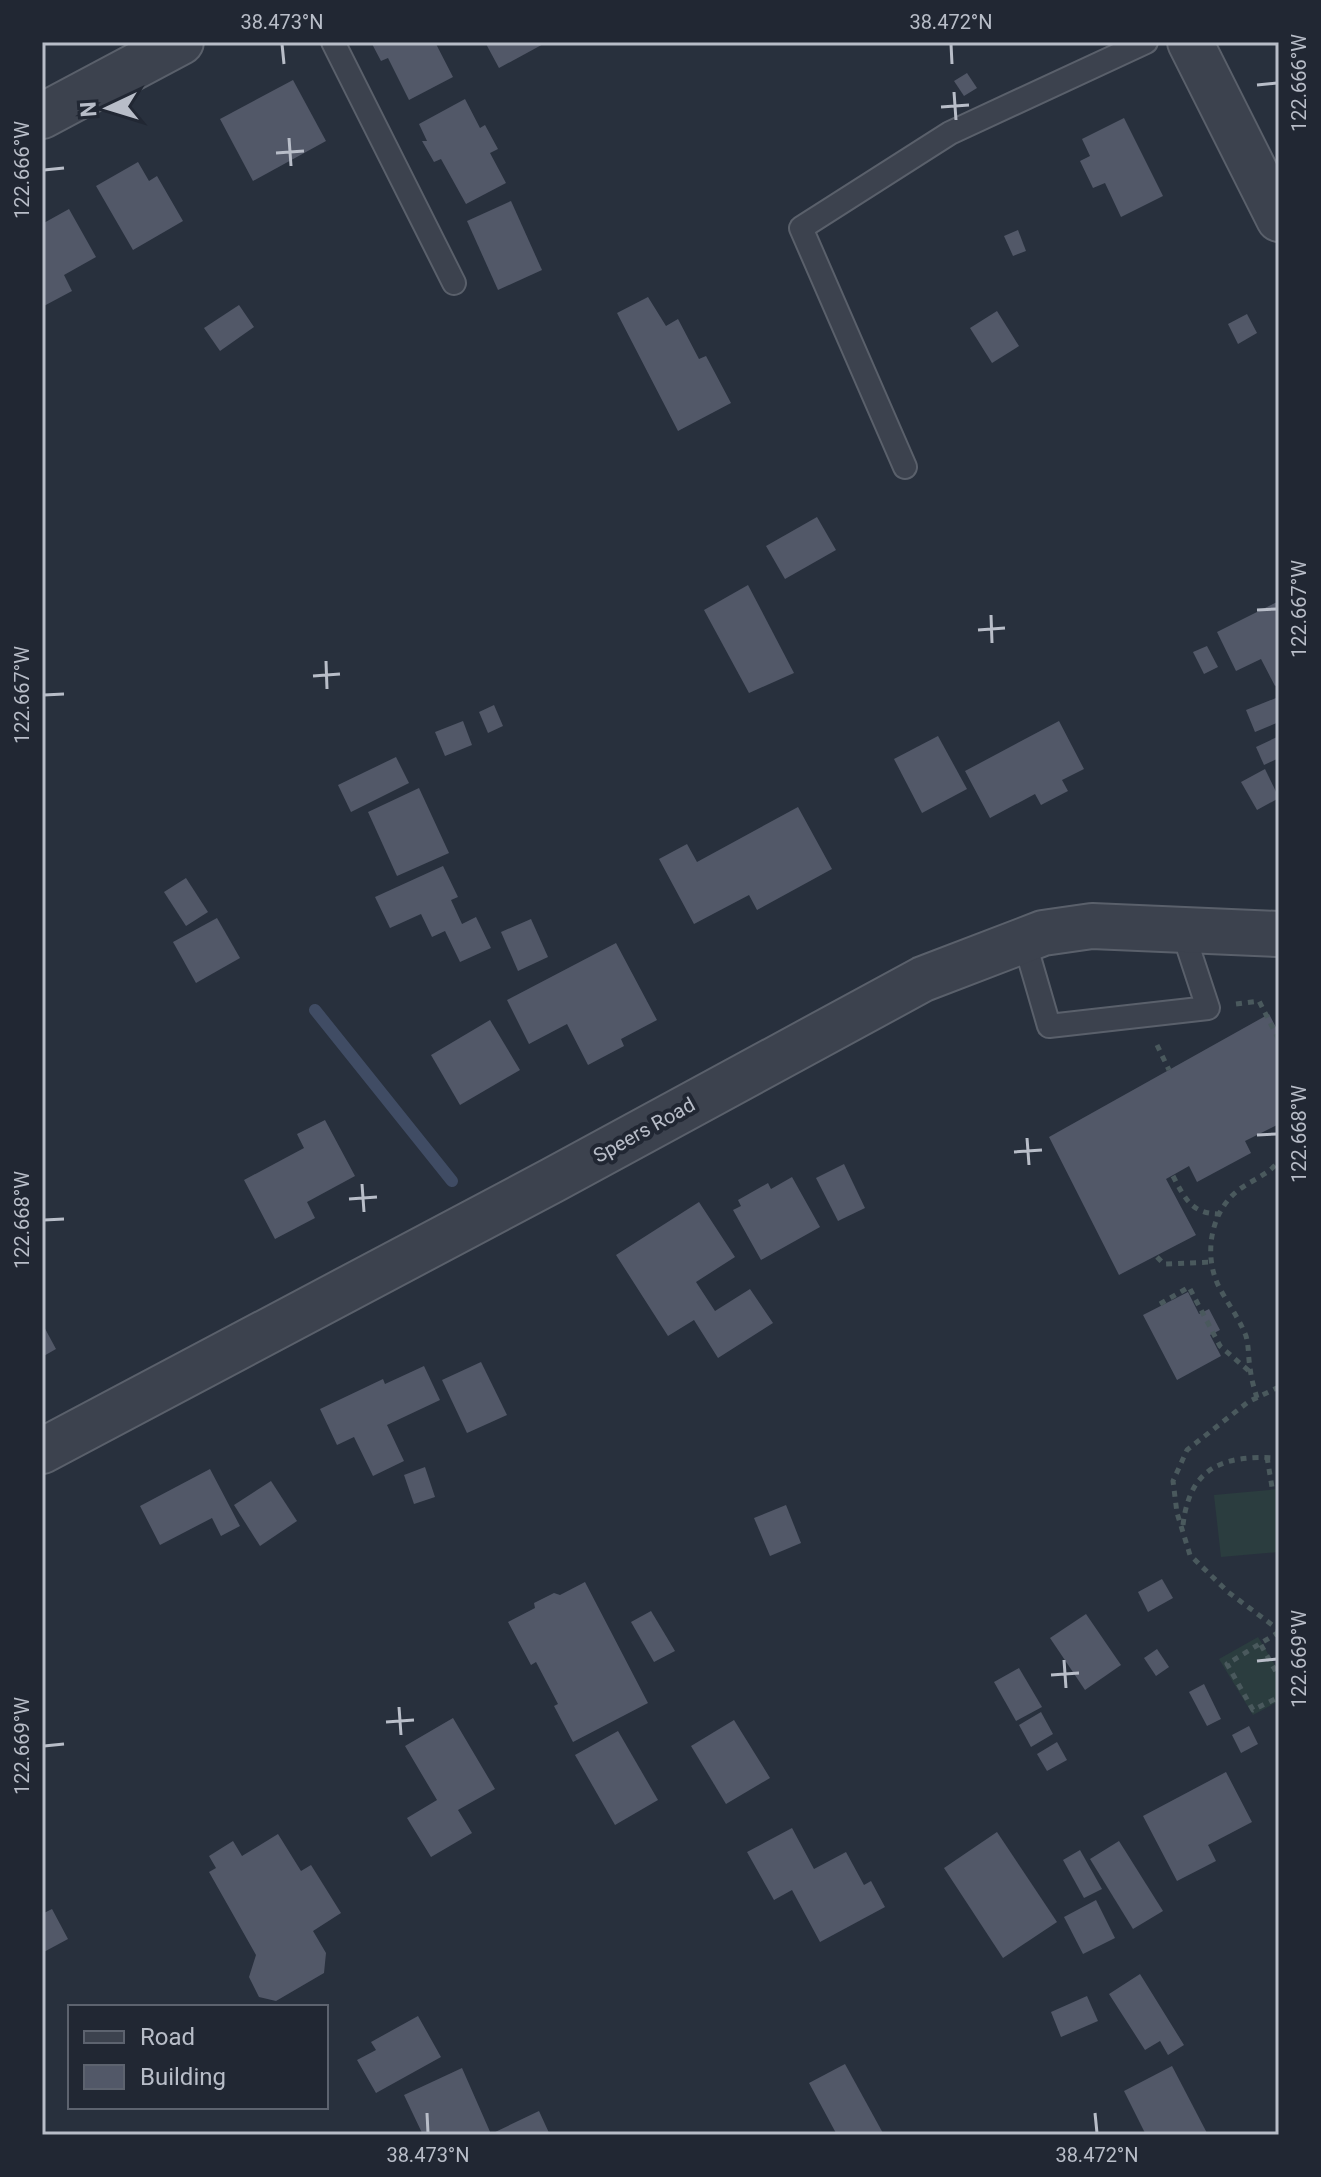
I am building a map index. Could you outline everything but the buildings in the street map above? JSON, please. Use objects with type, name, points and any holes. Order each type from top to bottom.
[{"type":"street","points":[[42,116],[181,42]]},
{"type":"street","points":[[1190,42],[1279,219]]},
{"type":"street","name":"Speers Road","points":[[42,1451],[539,1188],[923,979],[1043,933],[1092,926],[1279,934]]},
{"type":"lane","points":[[333,42],[454,283]]},
{"type":"lane","points":[[905,467],[801,228],[950,133],[1146,42]]},
{"type":"lane","points":[[1024,940],[1049,1026],[1208,1008],[1182,929]]},
{"type":"path","points":[[1208,1008],[1259,1001],[1279,1040]]},
{"type":"path","points":[[1257,1398],[1250,1372],[1247,1340],[1218,1284],[1211,1262],[1212,1233],[1230,1197],[1273,1169],[1279,1161]]},
{"type":"path","points":[[1173,1176],[1192,1206],[1203,1214],[1220,1214]]},
{"type":"path","points":[[1157,1257],[1164,1264],[1211,1262]]},
{"type":"path","points":[[1160,1304],[1189,1287],[1220,1346],[1250,1372]]},
{"type":"path","points":[[1279,1387],[1248,1402],[1187,1450],[1173,1481],[1190,1555],[1228,1592],[1279,1631],[1227,1664],[1253,1710],[1279,1697]]},
{"type":"path","points":[[1182,1530],[1185,1505],[1199,1479],[1222,1462],[1251,1457],[1279,1458]]},
{"type":"path","points":[[1267,1457],[1272,1487]]},
{"type":"path","points":[[1261,1645],[1279,1677]]},
{"type":"shaded area","points":[[1279,1489],[1279,1552],[1221,1557],[1214,1495]]},
{"type":"shaded area","points":[[1258,1637],[1279,1672],[1279,1701],[1253,1715],[1219,1659]]},
{"type":"waterway","points":[[315,1010],[452,1181]]}]
